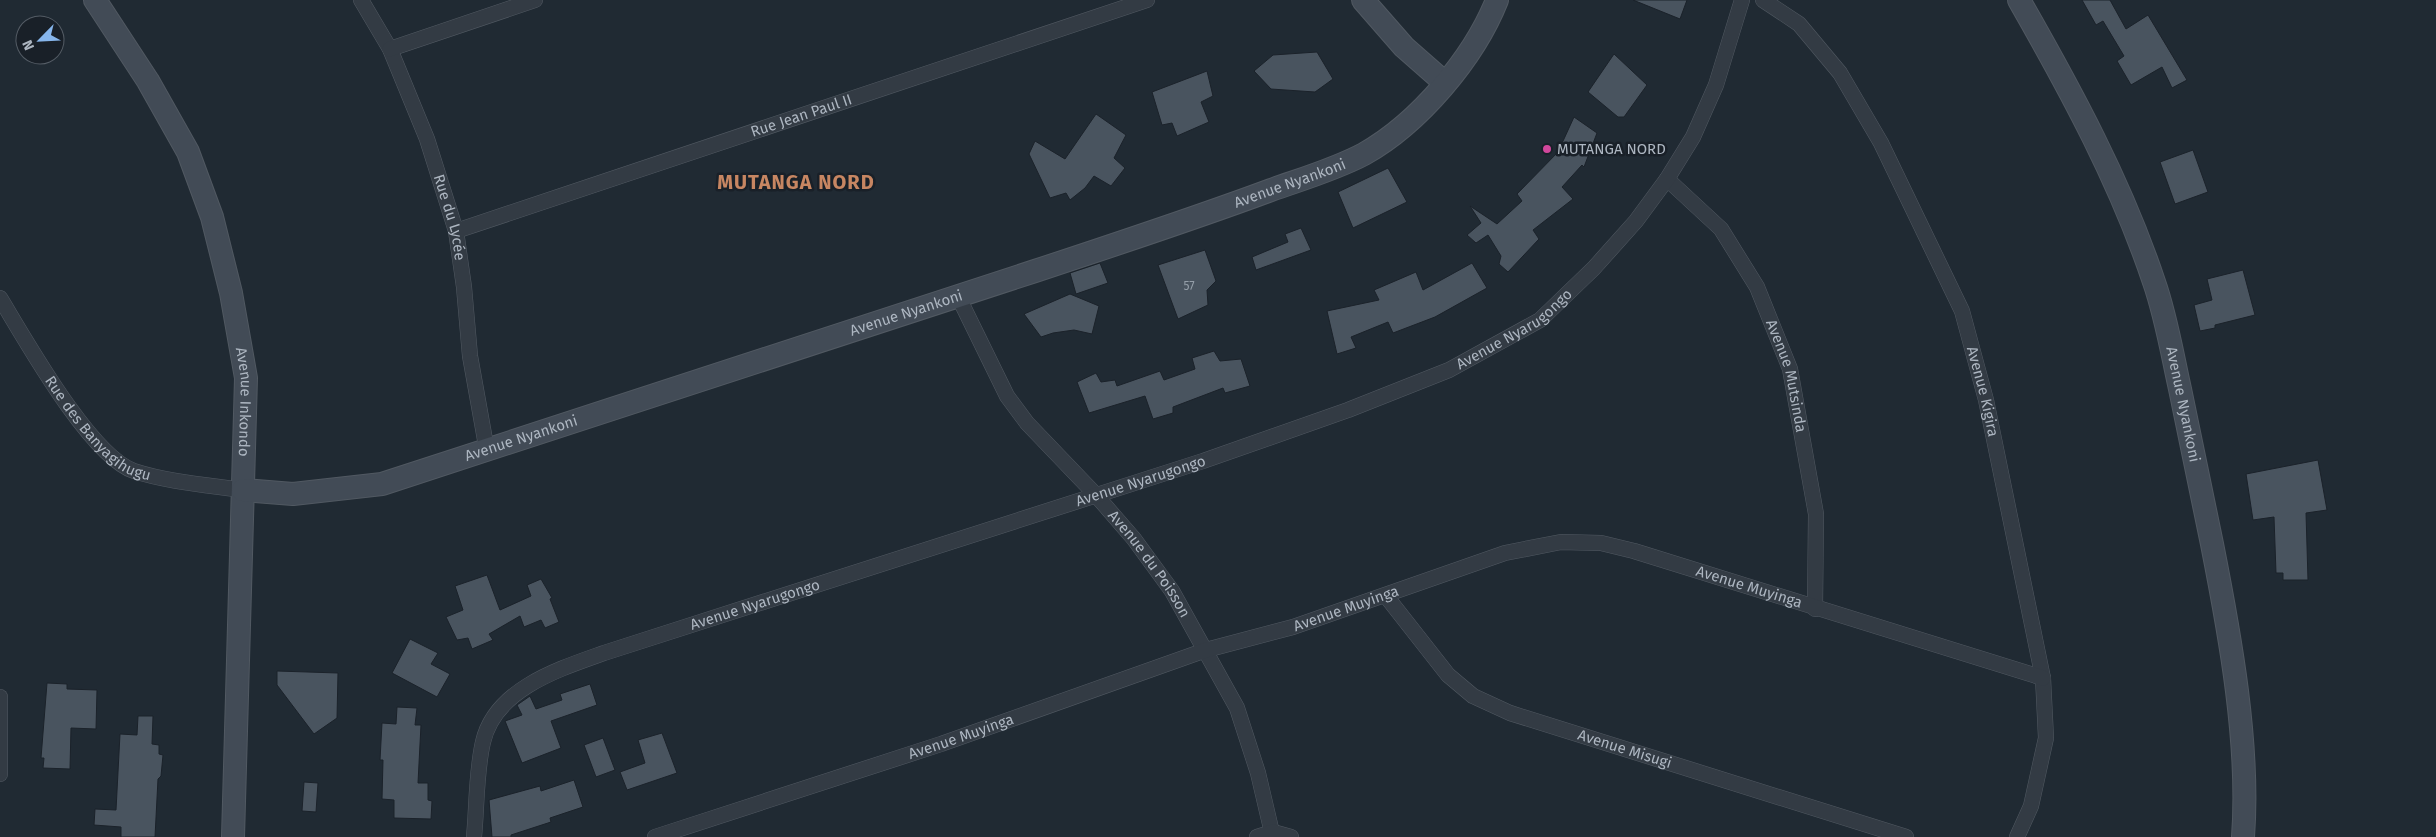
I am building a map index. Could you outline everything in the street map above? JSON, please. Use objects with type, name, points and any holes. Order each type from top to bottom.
[{"type":"street","name":"Avenue Inkondo","points":[[95,0],[148,81],[188,152],[212,216],[231,292],[246,378],[233,837]]},
{"type":"street","name":"Rue du Lycée","points":[[361,0],[390,49],[427,139],[456,231],[464,288],[470,356],[487,451]]},
{"type":"street","points":[[390,49],[535,0]]},
{"type":"street","name":"Rue Jean Paul II","points":[[456,231],[1147,0]]},
{"type":"street","points":[[1363,0],[1404,47],[1445,84]]},
{"type":"street","name":"Avenue Nyankoni","points":[[243,490],[293,494],[374,486],[487,451],[1185,222],[1364,154],[1404,127],[1445,84],[1470,51],[1490,18],[1497,0]]},
{"type":"street","name":"Avenue Nyarugongo","points":[[474,837],[483,740],[503,707],[516,692],[533,682],[604,653],[1212,458],[1348,410],[1449,370],[1540,320],[1594,268],[1636,221],[1667,178],[1693,137],[1716,85],[1742,0]]},
{"type":"street","name":"Avenue Kigira","points":[[1763,0],[1799,24],[1840,73],[1881,143],[1962,310],[1986,400],[2042,678],[2046,738],[2030,806],[2017,837]]},
{"type":"street","name":"Avenue Nyankoni","points":[[2019,0],[2075,99],[2129,213],[2155,284],[2194,459],[2230,648],[2246,801],[2243,837]]},
{"type":"street","name":"Avenue Mutsinda","points":[[1667,178],[1721,229],[1757,287],[1790,369],[1816,514],[1815,608]]},
{"type":"street","name":"Avenue du Poisson","points":[[958,296],[1007,396],[1027,423],[1095,494],[1134,539],[1172,591],[1237,708],[1273,834]]},
{"type":"street","name":"Rue des Banyagihugu","points":[[0,298],[70,408],[102,448],[132,470],[183,482],[243,490]]},
{"type":"street","name":"Avenue Muyinga","points":[[655,837],[923,750],[1206,650],[1293,627],[1505,553],[1561,542],[1601,542],[1634,551],[2042,678]]},
{"type":"street","name":"Avenue Misugi","points":[[1386,596],[1448,675],[1473,696],[1510,713],[1906,837]]},
{"type":"street","points":[[0,697],[0,774]]},
{"type":"street","points":[[1257,837],[1273,834],[1292,837]]},
{"type":"building","points":[[1633,0],[1687,0],[1680,19]]},
{"type":"building","points":[[2082,0],[2110,0],[2126,29],[2148,15],[2187,80],[2172,88],[2162,67],[2131,85],[2117,61],[2124,56],[2103,21],[2096,25]]},
{"type":"building","points":[[1317,52],[1333,79],[1315,92],[1271,89],[1254,71],[1273,55]]},
{"type":"building","points":[[1614,54],[1647,85],[1624,117],[1618,117],[1588,92]]},
{"type":"building","points":[[1207,71],[1213,96],[1201,102],[1209,122],[1177,136],[1172,123],[1162,125],[1152,92]]},
{"type":"building","points":[[1096,114],[1126,135],[1114,158],[1125,168],[1111,186],[1094,176],[1085,188],[1070,200],[1066,193],[1050,198],[1029,154],[1035,141],[1065,159]]},
{"type":"building","points":[[1574,117],[1597,133],[1584,167],[1582,165],[1562,187],[1573,199],[1533,230],[1539,239],[1508,272],[1499,264],[1501,256],[1488,235],[1476,243],[1467,235],[1481,223],[1470,206],[1497,224],[1522,201],[1517,194],[1558,152]]},
{"type":"building","points":[[2193,150],[2208,192],[2175,204],[2160,162]]},
{"type":"building","points":[[1388,168],[1407,202],[1353,228],[1338,192]]},
{"type":"building","points":[[1301,228],[1311,250],[1256,270],[1252,257],[1288,242],[1285,234]]},
{"type":"building","points":[[1205,250],[1216,281],[1207,290],[1208,305],[1178,319],[1158,265]]},
{"type":"building","points":[[1100,263],[1108,283],[1076,294],[1070,273]]},
{"type":"building","points":[[1472,263],[1487,288],[1435,317],[1393,333],[1388,322],[1351,337],[1356,348],[1337,354],[1327,311],[1379,300],[1374,290],[1416,272],[1423,290]]},
{"type":"building","points":[[2243,270],[2255,315],[2215,325],[2215,328],[2200,331],[2194,305],[2212,300],[2207,279]]},
{"type":"building","points":[[1070,294],[1099,306],[1092,334],[1074,330],[1041,337],[1024,314]]},
{"type":"building","points":[[1214,351],[1220,361],[1241,359],[1250,386],[1225,393],[1223,388],[1173,407],[1173,413],[1153,419],[1145,396],[1089,413],[1077,382],[1096,373],[1101,382],[1115,380],[1117,386],[1160,371],[1164,380],[1195,369],[1192,358]]},
{"type":"building","points":[[2318,460],[2327,510],[2306,513],[2308,580],[2283,580],[2283,573],[2276,573],[2274,517],[2253,520],[2246,474]]},
{"type":"building","points":[[487,575],[500,610],[531,596],[527,585],[541,579],[552,598],[550,599],[559,622],[545,628],[541,620],[524,627],[520,616],[489,634],[493,640],[472,649],[468,638],[457,640],[446,617],[463,610],[455,586]]},
{"type":"building","points":[[410,639],[438,653],[431,664],[450,674],[437,697],[392,673]]},
{"type":"building","points":[[277,671],[338,673],[337,718],[314,734],[277,685]]},
{"type":"building","points":[[47,683],[67,684],[67,689],[97,690],[96,729],[71,728],[70,769],[43,768],[44,758],[41,758]]},
{"type":"building","points":[[590,684],[597,705],[551,721],[561,748],[522,763],[505,721],[522,715],[517,705],[530,696],[536,709],[562,700],[560,694]]},
{"type":"building","points":[[397,707],[417,708],[415,725],[421,725],[418,783],[428,783],[428,800],[432,801],[431,819],[394,818],[394,800],[382,799],[383,760],[380,760],[382,723],[396,724]]},
{"type":"building","points":[[138,716],[153,716],[152,744],[159,745],[159,754],[163,755],[161,776],[158,779],[155,837],[121,837],[121,827],[94,825],[95,809],[116,810],[120,734],[137,735]]},
{"type":"building","points":[[662,733],[677,773],[627,790],[620,772],[645,763],[638,740]]},
{"type":"building","points":[[603,738],[615,770],[596,777],[584,745]]},
{"type":"building","points":[[574,780],[583,807],[550,818],[551,822],[511,835],[511,837],[492,837],[489,800],[540,786],[541,791]]},
{"type":"building","points":[[304,782],[318,783],[316,812],[302,811]]},
{"type":"place","name":"MUTANGA NORD","points":[[1547,149]]},
{"type":"district","name":"MUTANGA NORD","points":[[796,182]]}]
